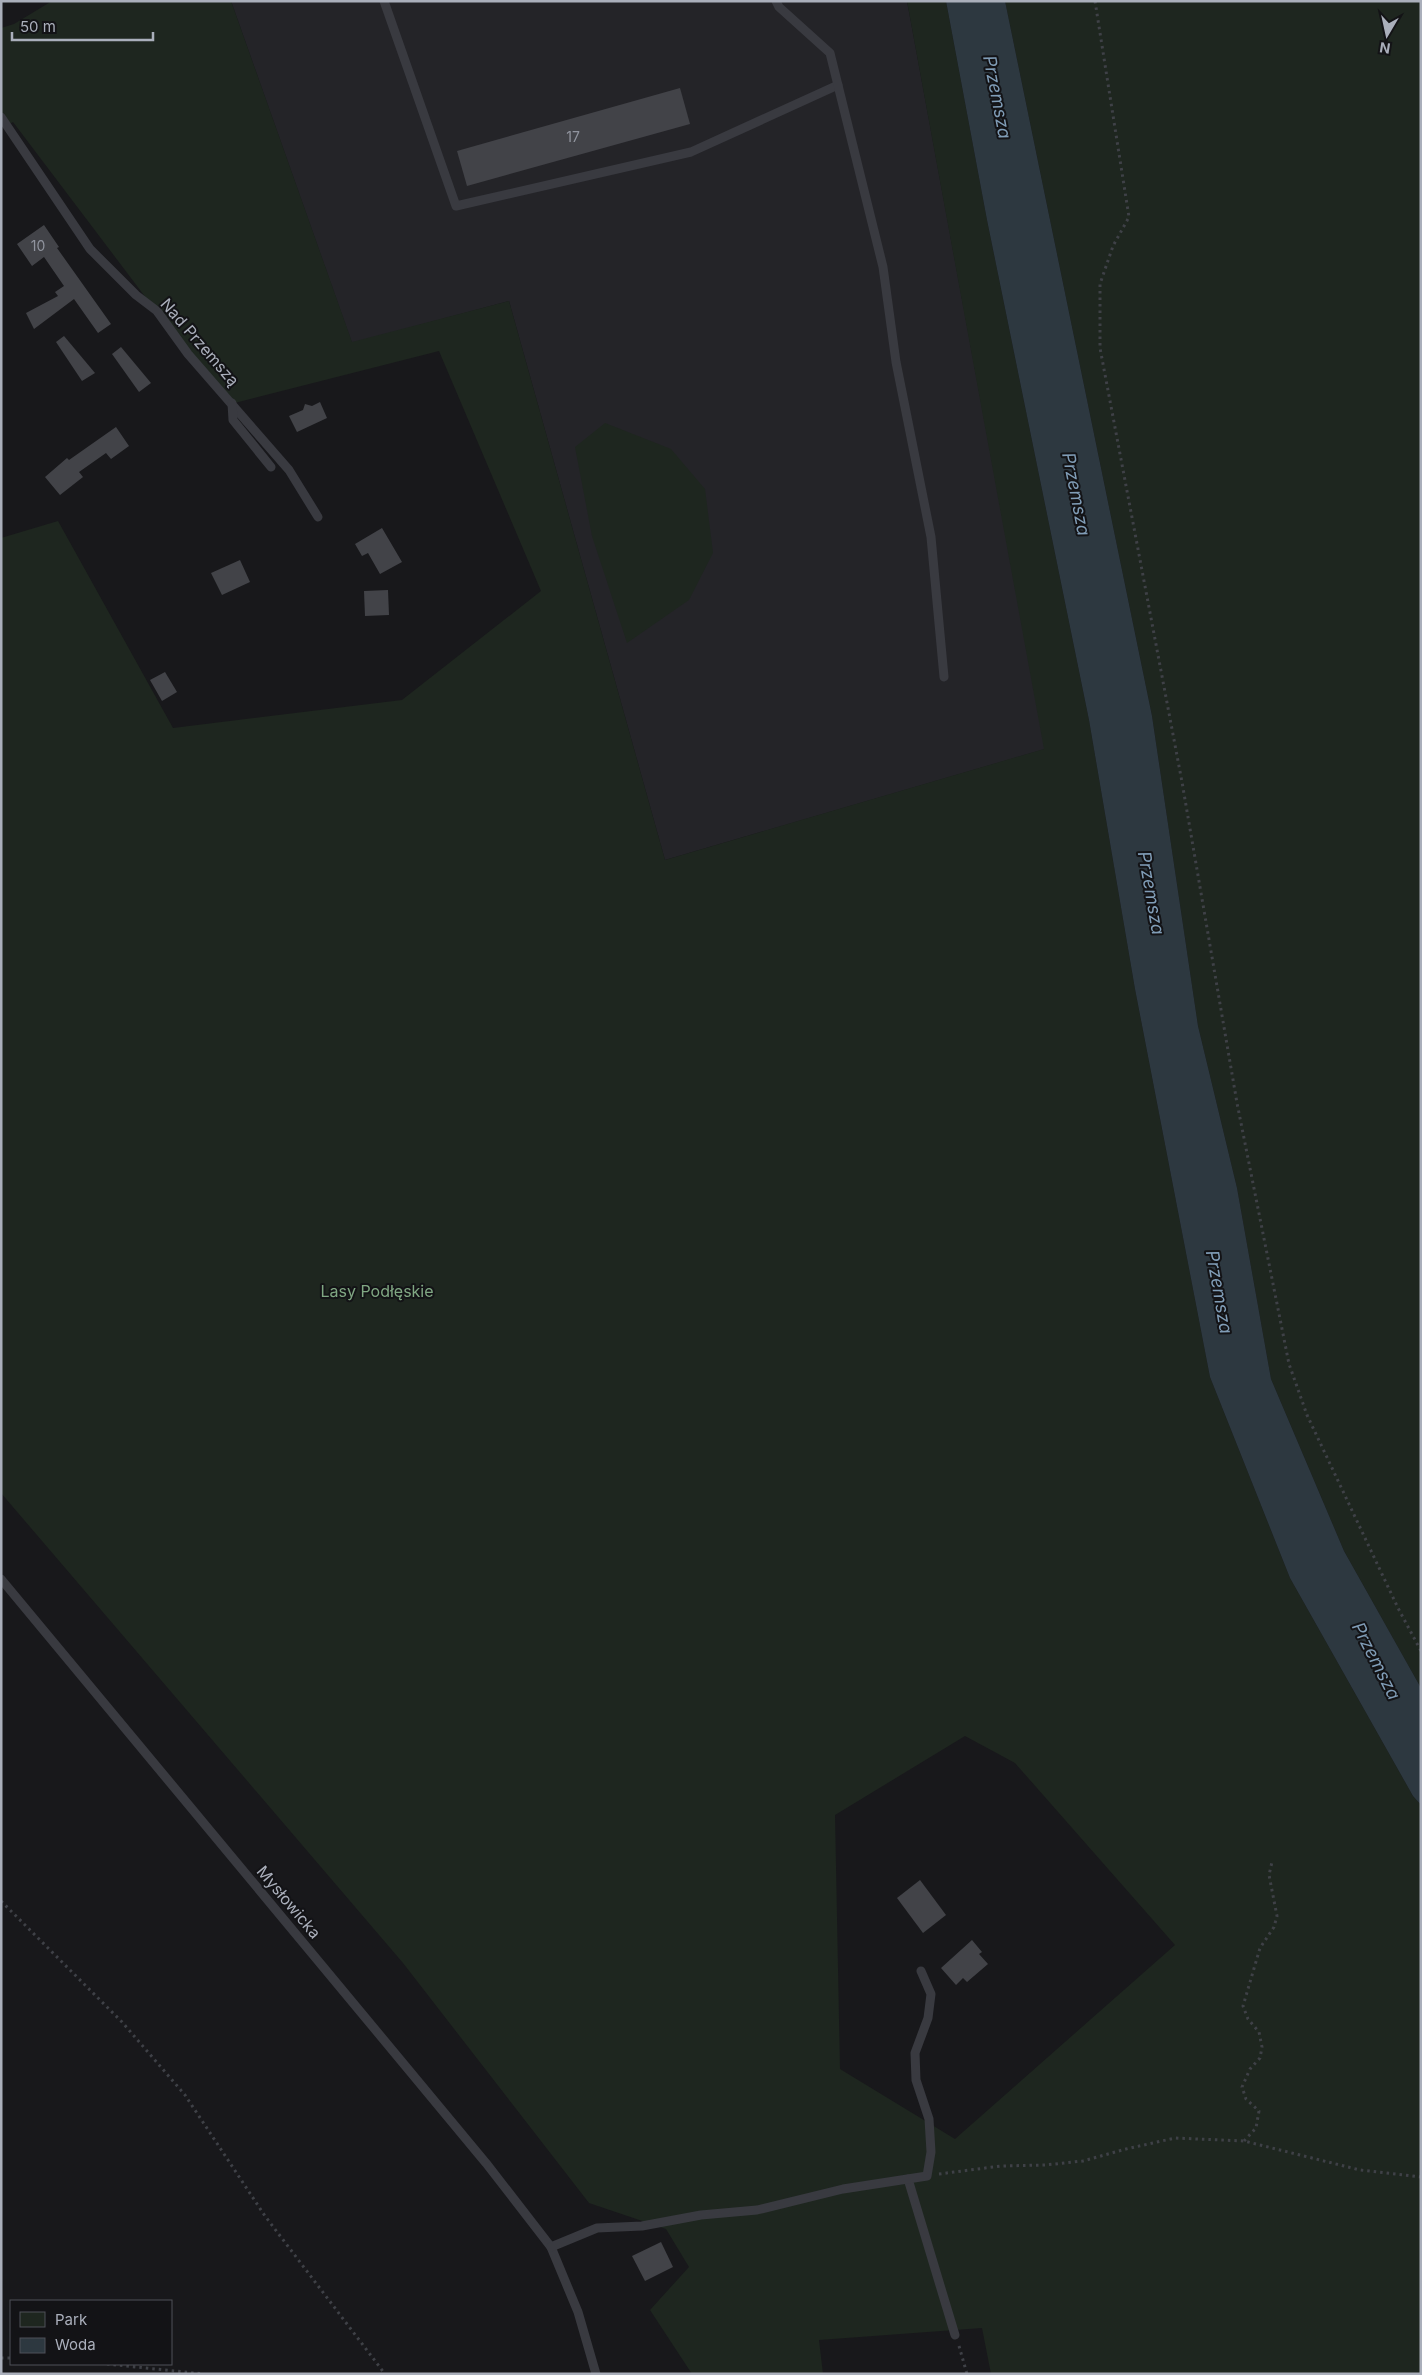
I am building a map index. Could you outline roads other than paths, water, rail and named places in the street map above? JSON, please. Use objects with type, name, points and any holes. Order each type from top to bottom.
[{"type":"lane","points":[[384,1],[456,206],[691,152],[838,85]]},
{"type":"lane","points":[[776,1],[779,7],[830,53],[838,85],[883,267],[896,362],[931,537],[944,678]]},
{"type":"lane","name":"Nad Przemszą","points":[[1,117],[90,249],[136,295],[157,312],[188,354],[289,470],[318,517]]},
{"type":"lane","points":[[232,403],[233,420],[271,467]]},
{"type":"lane","name":"Mysłowicka","points":[[1,1579],[486,2163],[551,2247],[578,2312],[596,2374]]},
{"type":"lane","points":[[551,2247],[597,2228],[642,2226],[701,2215],[757,2210],[843,2189],[927,2176],[930,2152],[929,2119],[916,2080],[915,2053],[928,2018],[931,1994],[921,1971]]},
{"type":"lane","points":[[908,2179],[955,2335]]},
{"type":"water","name":"Przemsza","points":[[946,1],[1005,1],[1152,716],[1198,1026],[1237,1188],[1271,1379],[1344,1551],[1421,1688],[1421,1805],[1413,1796],[1290,1578],[1210,1377],[1135,989],[1089,720],[987,220]]},
{"type":"park label","name":"Lasy Podłęskie","points":[[377,1291]]}]
